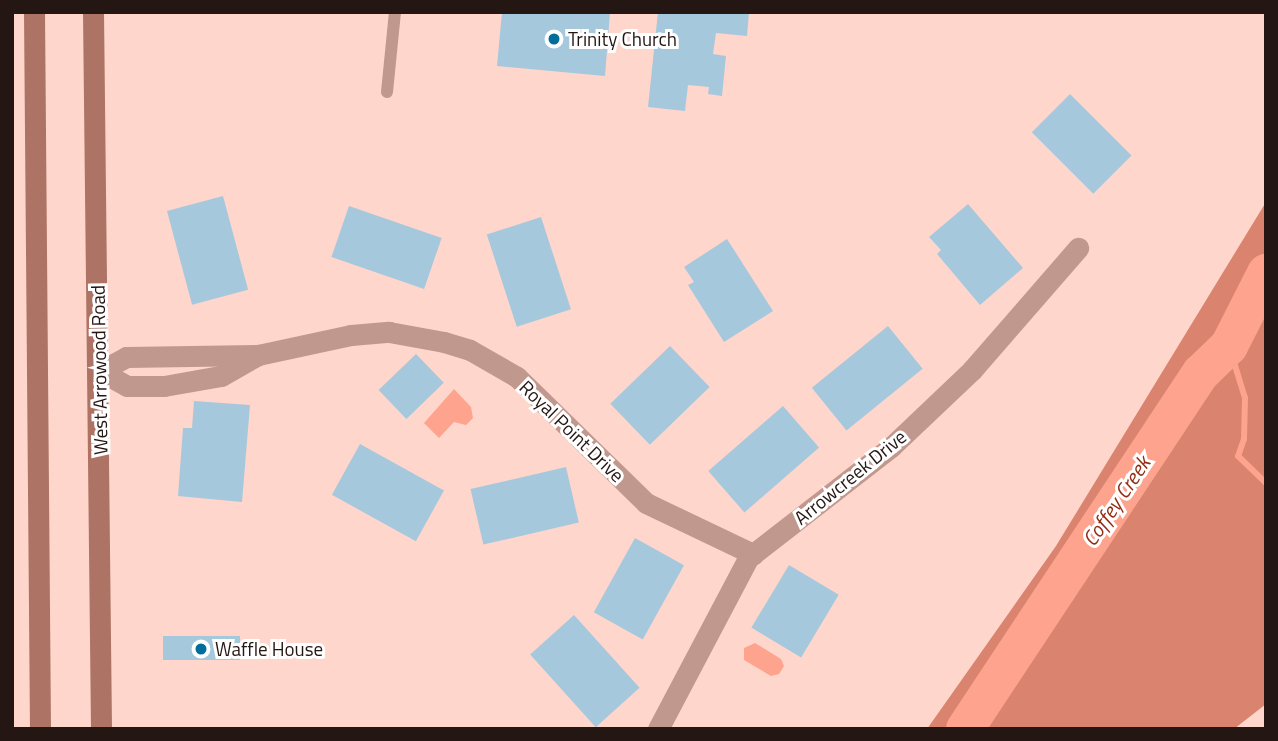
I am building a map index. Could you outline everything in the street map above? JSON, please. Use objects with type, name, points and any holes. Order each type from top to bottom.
[{"type":"main road","points":[[34,12],[40,729]]},
{"type":"main road","name":"West Arrowood Road","points":[[93,12],[100,371],[101,729]]},
{"type":"street","name":"Arrowcreek Drive","points":[[657,729],[735,578],[753,554],[891,447],[972,370],[1078,248]]},
{"type":"street","name":"Royal Point Drive","points":[[100,371],[126,357],[258,355],[351,335],[389,332],[470,350],[517,377],[551,407],[646,503],[753,554]]},
{"type":"street","name":"Royal Point Drive","points":[[100,371],[127,386],[193,384],[221,376],[258,355]]},
{"type":"lane","points":[[387,92],[394,12]]},
{"type":"shaded area","points":[[1266,202],[1266,704],[1234,729],[927,729],[1056,546]]},
{"type":"shaded area","points":[[454,389],[471,407],[473,418],[466,425],[454,422],[439,438],[424,423]]},
{"type":"shaded area","points":[[755,643],[781,659],[784,666],[779,674],[771,676],[744,660],[744,648]]},
{"type":"building","name":"Trinity Church","points":[[502,12],[610,12],[605,76],[497,66]]},
{"type":"building","points":[[658,12],[749,12],[747,36],[716,33],[713,54],[726,56],[722,96],[708,94],[709,87],[688,85],[685,111],[648,107]]},
{"type":"building","points":[[1070,94],[1132,156],[1093,194],[1032,132]]},
{"type":"building","points":[[223,196],[248,290],[192,305],[167,211]]},
{"type":"building","points":[[968,204],[1023,268],[980,305],[937,254],[941,250],[929,237]]},
{"type":"building","points":[[349,206],[442,238],[424,289],[331,257]]},
{"type":"building","points":[[541,217],[571,309],[517,327],[487,235]]},
{"type":"building","points":[[727,239],[773,311],[724,342],[688,285],[694,282],[684,267]]},
{"type":"building","points":[[888,326],[923,369],[846,430],[812,388]]},
{"type":"building","points":[[670,346],[710,387],[650,445],[610,404]]},
{"type":"building","points":[[416,354],[444,383],[406,419],[379,390]]},
{"type":"building","points":[[194,401],[250,405],[242,502],[178,496],[183,428],[192,428]]},
{"type":"building","points":[[783,406],[819,448],[744,512],[708,471]]},
{"type":"building","points":[[360,444],[444,491],[416,541],[332,495]]},
{"type":"building","points":[[566,467],[579,523],[483,545],[471,489]]},
{"type":"building","points":[[635,538],[684,565],[643,639],[594,612]]},
{"type":"building","points":[[789,565],[839,595],[801,657],[751,628]]},
{"type":"building","points":[[574,615],[640,688],[596,727],[530,654]]},
{"type":"building","name":"Waffle House","points":[[163,636],[240,636],[240,660],[163,660]]},
{"type":"waterway","name":"Coffey Creek","points":[[965,729],[1201,373],[1229,346],[1266,273]]},
{"type":"waterway","points":[[1229,346],[1245,398],[1244,439],[1238,456],[1266,483]]},
{"type":"place","name":"Trinity Church","points":[[554,39]]},
{"type":"place","name":"Waffle House","points":[[201,649]]}]
